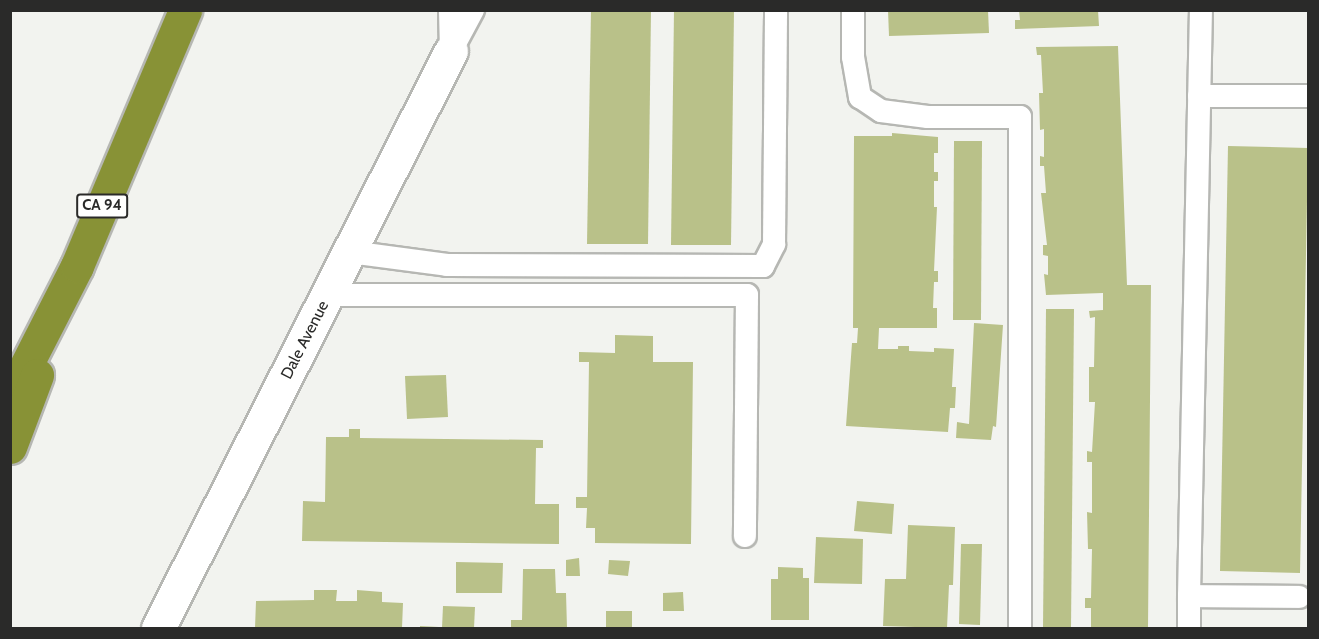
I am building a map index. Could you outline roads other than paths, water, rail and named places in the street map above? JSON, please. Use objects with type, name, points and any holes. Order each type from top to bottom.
[{"type":"highway","name":"CA 94","points":[[10,397],[76,266],[185,10]]},
{"type":"highway","points":[[10,447],[76,266]]},
{"type":"street","name":"Dale Avenue","points":[[158,628],[451,51]]},
{"type":"lane","points":[[450,10],[451,51]]},
{"type":"lane","points":[[451,51],[473,10]]},
{"type":"lane","points":[[350,252],[447,265],[764,266],[774,243],[776,10]]},
{"type":"lane","points":[[853,10],[853,57],[860,97],[881,111],[928,117],[1020,117],[1020,628]]},
{"type":"lane","points":[[1189,628],[1201,10]]},
{"type":"lane","points":[[1199,96],[1308,96]]},
{"type":"lane","points":[[328,295],[747,295],[745,536]]},
{"type":"lane","points":[[1189,596],[1299,597]]}]
